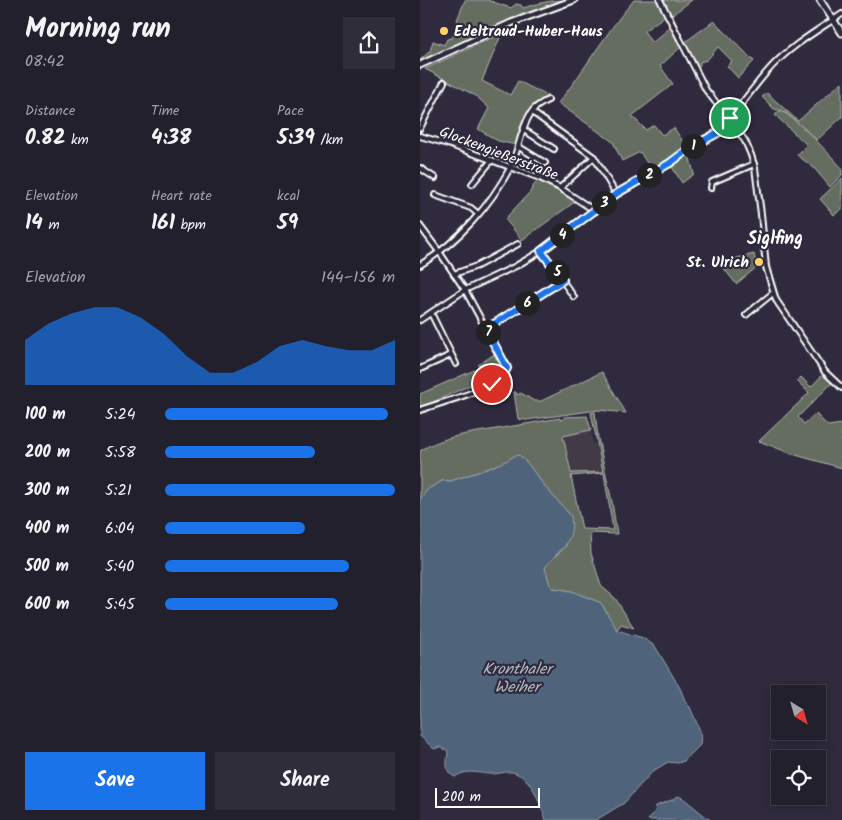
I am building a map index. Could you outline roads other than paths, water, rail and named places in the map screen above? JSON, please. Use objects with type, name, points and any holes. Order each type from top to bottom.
[{"type":"main road","points":[[420,65],[496,29],[574,0]]},
{"type":"main road","points":[[820,0],[842,33]]},
{"type":"street","points":[[660,0],[706,90],[745,141],[754,164],[762,214],[766,267],[773,293],[779,306],[825,372],[842,388]]},
{"type":"street","points":[[729,119],[766,72],[795,46],[842,14]]},
{"type":"street","points":[[420,128],[444,82]]},
{"type":"street","points":[[420,265],[440,253],[478,214],[493,195],[510,167],[532,112],[536,107],[548,100]]},
{"type":"street","points":[[532,112],[594,157],[616,194]]},
{"type":"street","points":[[420,320],[465,290],[516,266],[541,251],[616,194],[670,163],[690,148],[732,125]]},
{"type":"street","points":[[524,130],[554,149]]},
{"type":"street","name":"Glockengießerstraße","points":[[420,136],[540,178],[560,188],[595,211]]},
{"type":"street","points":[[519,147],[545,162]]},
{"type":"street","points":[[560,188],[594,157]]},
{"type":"street","points":[[472,184],[492,160]]},
{"type":"street","points":[[711,188],[712,182],[754,164]]},
{"type":"street","points":[[420,168],[435,178]]},
{"type":"street","points":[[435,195],[471,208],[478,214]]},
{"type":"street","points":[[420,226],[465,290],[506,364],[506,371],[501,378],[483,388],[420,410]]},
{"type":"street","points":[[454,274],[477,266],[518,244]]},
{"type":"street","points":[[541,251],[574,297]]},
{"type":"street","points":[[486,329],[563,280]]},
{"type":"street","points":[[746,315],[773,293]]},
{"type":"street","points":[[431,313],[456,364]]},
{"type":"street","points":[[420,369],[452,355]]},
{"type":"water","name":"Kronthaler Weiher","points":[[519,455],[571,516],[571,534],[568,540],[545,568],[550,585],[553,588],[571,591],[601,603],[617,630],[643,638],[655,646],[680,688],[701,733],[700,745],[684,761],[678,763],[668,762],[653,771],[624,803],[596,820],[546,820],[538,798],[530,785],[525,779],[512,772],[492,774],[467,772],[455,777],[448,769],[448,751],[440,747],[434,749],[420,736],[420,499],[428,489],[442,481],[451,481],[487,469]]},
{"type":"water","points":[[678,796],[710,820],[648,820],[655,811],[656,806]]},
{"type":"place","name":"Edeltraud-Huber-Haus","points":[[444,31]]},
{"type":"place","name":"St. Ulrich","points":[[759,262]]},
{"type":"district","name":"Siglfing","points":[[775,238]]}]
